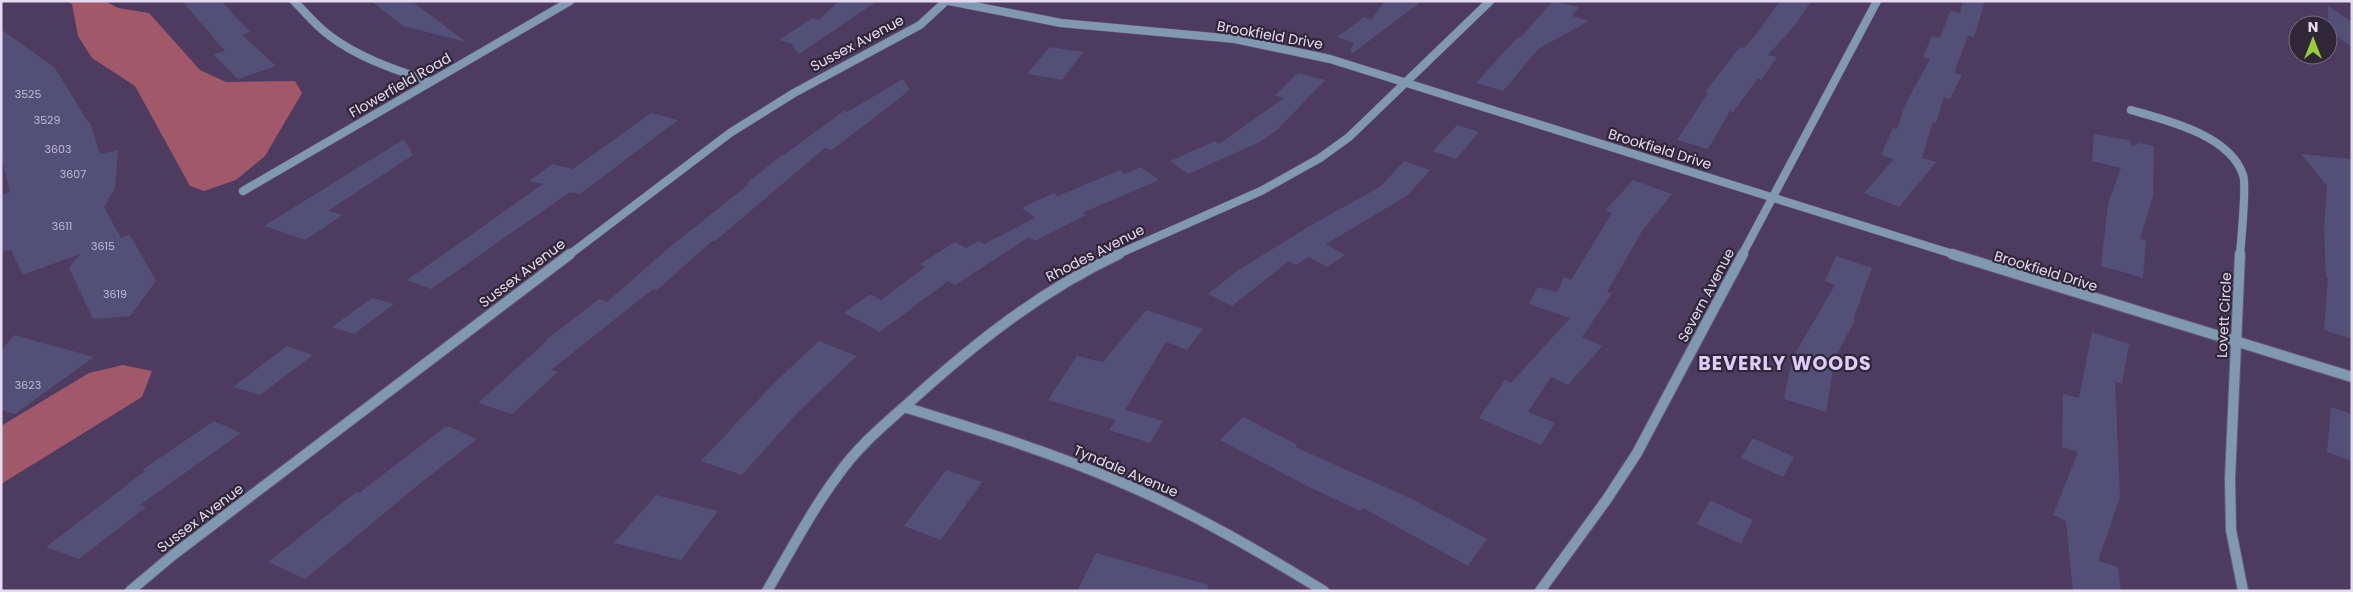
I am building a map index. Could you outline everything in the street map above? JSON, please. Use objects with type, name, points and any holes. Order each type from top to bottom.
[{"type":"street","points":[[294,1],[318,27],[339,42],[368,58],[431,82]]},
{"type":"street","name":"Flowerfield Road","points":[[243,191],[570,1]]},
{"type":"street","name":"Brookfield Drive","points":[[947,1],[1061,23],[1189,34],[1274,46],[1330,59],[2237,343],[2352,377]]},
{"type":"street","name":"Sussex Avenue","points":[[130,591],[173,555],[730,133],[765,109],[803,87],[905,34],[947,1]]},
{"type":"street","name":"Rhodes Avenue","points":[[766,591],[839,474],[883,425],[973,345],[1050,292],[1126,251],[1263,192],[1305,169],[1349,137],[1490,1]]},
{"type":"street","name":"Severn Avenue","points":[[1540,591],[1607,499],[1637,453],[1877,1]]},
{"type":"street","name":"Lovett Circle","points":[[2131,110],[2161,119],[2204,136],[2223,148],[2240,165],[2244,176],[2231,505],[2231,530],[2242,591]]},
{"type":"street","name":"Tyndale Avenue","points":[[904,407],[1011,439],[1100,473],[1216,528],[1324,591]]},
{"type":"shaded area","points":[[67,1],[105,1],[118,8],[149,13],[200,70],[226,82],[295,81],[302,93],[265,156],[236,180],[204,191],[190,186],[135,86],[92,58],[78,36],[72,4]]},
{"type":"shaded area","points":[[123,365],[152,371],[142,397],[1,484],[1,426],[89,373]]},
{"type":"building","points":[[182,1],[221,1],[250,32],[242,35],[276,66],[238,79],[213,54],[225,51]]},
{"type":"building","points":[[371,1],[412,1],[466,42],[403,26]]},
{"type":"building","points":[[839,1],[877,1],[799,54],[792,46],[793,44],[779,40],[812,18],[819,20]]},
{"type":"building","points":[[1385,1],[1422,1],[1353,53],[1350,50],[1354,43],[1337,37],[1364,17],[1371,20]]},
{"type":"building","points":[[1553,1],[1579,7],[1572,16],[1589,21],[1538,49],[1503,91],[1476,83],[1515,40],[1522,36]]},
{"type":"building","points":[[1780,1],[1811,1],[1796,24],[1768,55],[1777,57],[1761,80],[1758,78],[1733,112],[1730,111],[1708,149],[1677,140],[1708,93],[1705,92],[1740,47],[1744,48],[1758,32]]},
{"type":"building","points":[[1963,1],[1985,1],[1974,37],[1968,36],[1954,73],[1962,75],[1950,99],[1944,97],[1936,123],[1933,122],[1922,158],[1936,162],[1899,207],[1864,193],[1894,159],[1881,155],[1893,128],[1897,129],[1905,105],[1930,59],[1923,57],[1932,36],[1940,38],[1950,11],[1960,13]]},
{"type":"building","points":[[2328,6],[2352,22],[2352,47],[2338,37],[2338,15],[2328,15]]},
{"type":"building","points":[[1,29],[55,68],[88,122],[90,122],[100,154],[118,150],[115,188],[104,207],[121,238],[130,235],[156,281],[130,316],[93,319],[69,268],[80,254],[23,275],[11,250],[1,251],[1,195],[10,192],[1,155]]},
{"type":"building","points":[[1050,47],[1083,52],[1062,80],[1027,74]]},
{"type":"building","points":[[1298,73],[1325,80],[1277,130],[1260,142],[1188,174],[1170,161],[1215,141],[1219,144],[1284,98],[1275,96]]},
{"type":"building","points":[[903,79],[910,90],[832,150],[825,148],[715,241],[712,241],[657,290],[653,289],[551,370],[558,372],[512,414],[478,403],[546,340],[599,299],[607,302],[671,246],[749,184],[747,183],[782,155],[845,110],[847,112]]},
{"type":"building","points":[[651,113],[678,120],[580,194],[570,192],[431,289],[407,280],[543,184],[529,181],[552,164],[573,169]]},
{"type":"building","points":[[1457,125],[1479,132],[1456,159],[1433,151]]},
{"type":"building","points":[[2094,134],[2129,140],[2132,146],[2140,143],[2154,146],[2153,196],[2140,239],[2146,240],[2143,278],[2101,266],[2108,204],[2121,168],[2092,161]]},
{"type":"building","points":[[404,139],[413,155],[328,211],[343,215],[305,240],[264,226]]},
{"type":"building","points":[[2301,154],[2352,159],[2352,339],[2324,330],[2328,278],[2326,277],[2324,229],[2327,186]]},
{"type":"building","points":[[1404,161],[1430,170],[1408,195],[1326,244],[1345,255],[1327,267],[1309,257],[1296,265],[1289,261],[1232,306],[1208,294],[1237,271],[1308,227],[1381,186]]},
{"type":"building","points":[[1141,167],[1159,180],[1082,213],[1086,215],[1035,241],[1029,237],[955,285],[948,281],[880,332],[844,313],[870,294],[881,300],[925,267],[920,264],[955,242],[966,248],[978,241],[984,244],[1035,218],[1022,208],[1054,193],[1058,196],[1120,170],[1124,174]]},
{"type":"building","points":[[1633,180],[1672,194],[1642,231],[1607,292],[1612,293],[1582,337],[1602,346],[1568,385],[1551,377],[1528,412],[1555,423],[1541,445],[1479,418],[1505,380],[1511,383],[1570,318],[1529,304],[1538,287],[1557,292],[1564,277],[1571,280],[1612,213],[1606,210]]},
{"type":"building","points":[[1836,256],[1872,268],[1853,320],[1855,320],[1835,358],[1826,412],[1784,399],[1792,359],[1835,285],[1825,281]]},
{"type":"building","points":[[372,298],[394,304],[354,334],[332,327]]},
{"type":"building","points":[[1146,310],[1203,329],[1187,350],[1166,342],[1125,410],[1163,421],[1150,443],[1109,430],[1116,420],[1048,400],[1077,356],[1103,362]]},
{"type":"building","points":[[2092,332],[2129,344],[2122,384],[2115,381],[2120,497],[2098,561],[2118,567],[2121,591],[2073,591],[2066,521],[2053,515],[2078,452],[2062,447],[2063,394],[2079,398]]},
{"type":"building","points":[[14,335],[94,357],[15,414],[1,410],[1,351]]},
{"type":"building","points":[[819,341],[857,356],[799,411],[742,475],[701,461],[773,384]]},
{"type":"building","points":[[287,346],[313,355],[260,395],[233,387]]},
{"type":"building","points":[[2331,407],[2352,414],[2352,461],[2327,452]]},
{"type":"building","points":[[1243,417],[1298,445],[1295,447],[1412,499],[1487,539],[1468,566],[1363,508],[1360,511],[1307,486],[1220,440]]},
{"type":"building","points":[[214,421],[241,433],[140,505],[146,507],[79,559],[46,547],[145,471],[142,470]]},
{"type":"building","points":[[445,427],[450,427],[477,439],[418,485],[305,579],[268,562],[356,492],[359,493]]},
{"type":"building","points":[[1753,438],[1794,457],[1783,477],[1741,458]]},
{"type":"building","points":[[946,470],[982,482],[941,540],[904,526]]},
{"type":"building","points":[[656,495],[718,511],[681,560],[614,543]]},
{"type":"building","points":[[1710,500],[1753,520],[1741,544],[1697,524]]},
{"type":"building","points":[[1096,553],[1208,585],[1207,591],[1077,591]]},
{"type":"district","name":"BEVERLY WOODS","points":[[1785,363]]}]
